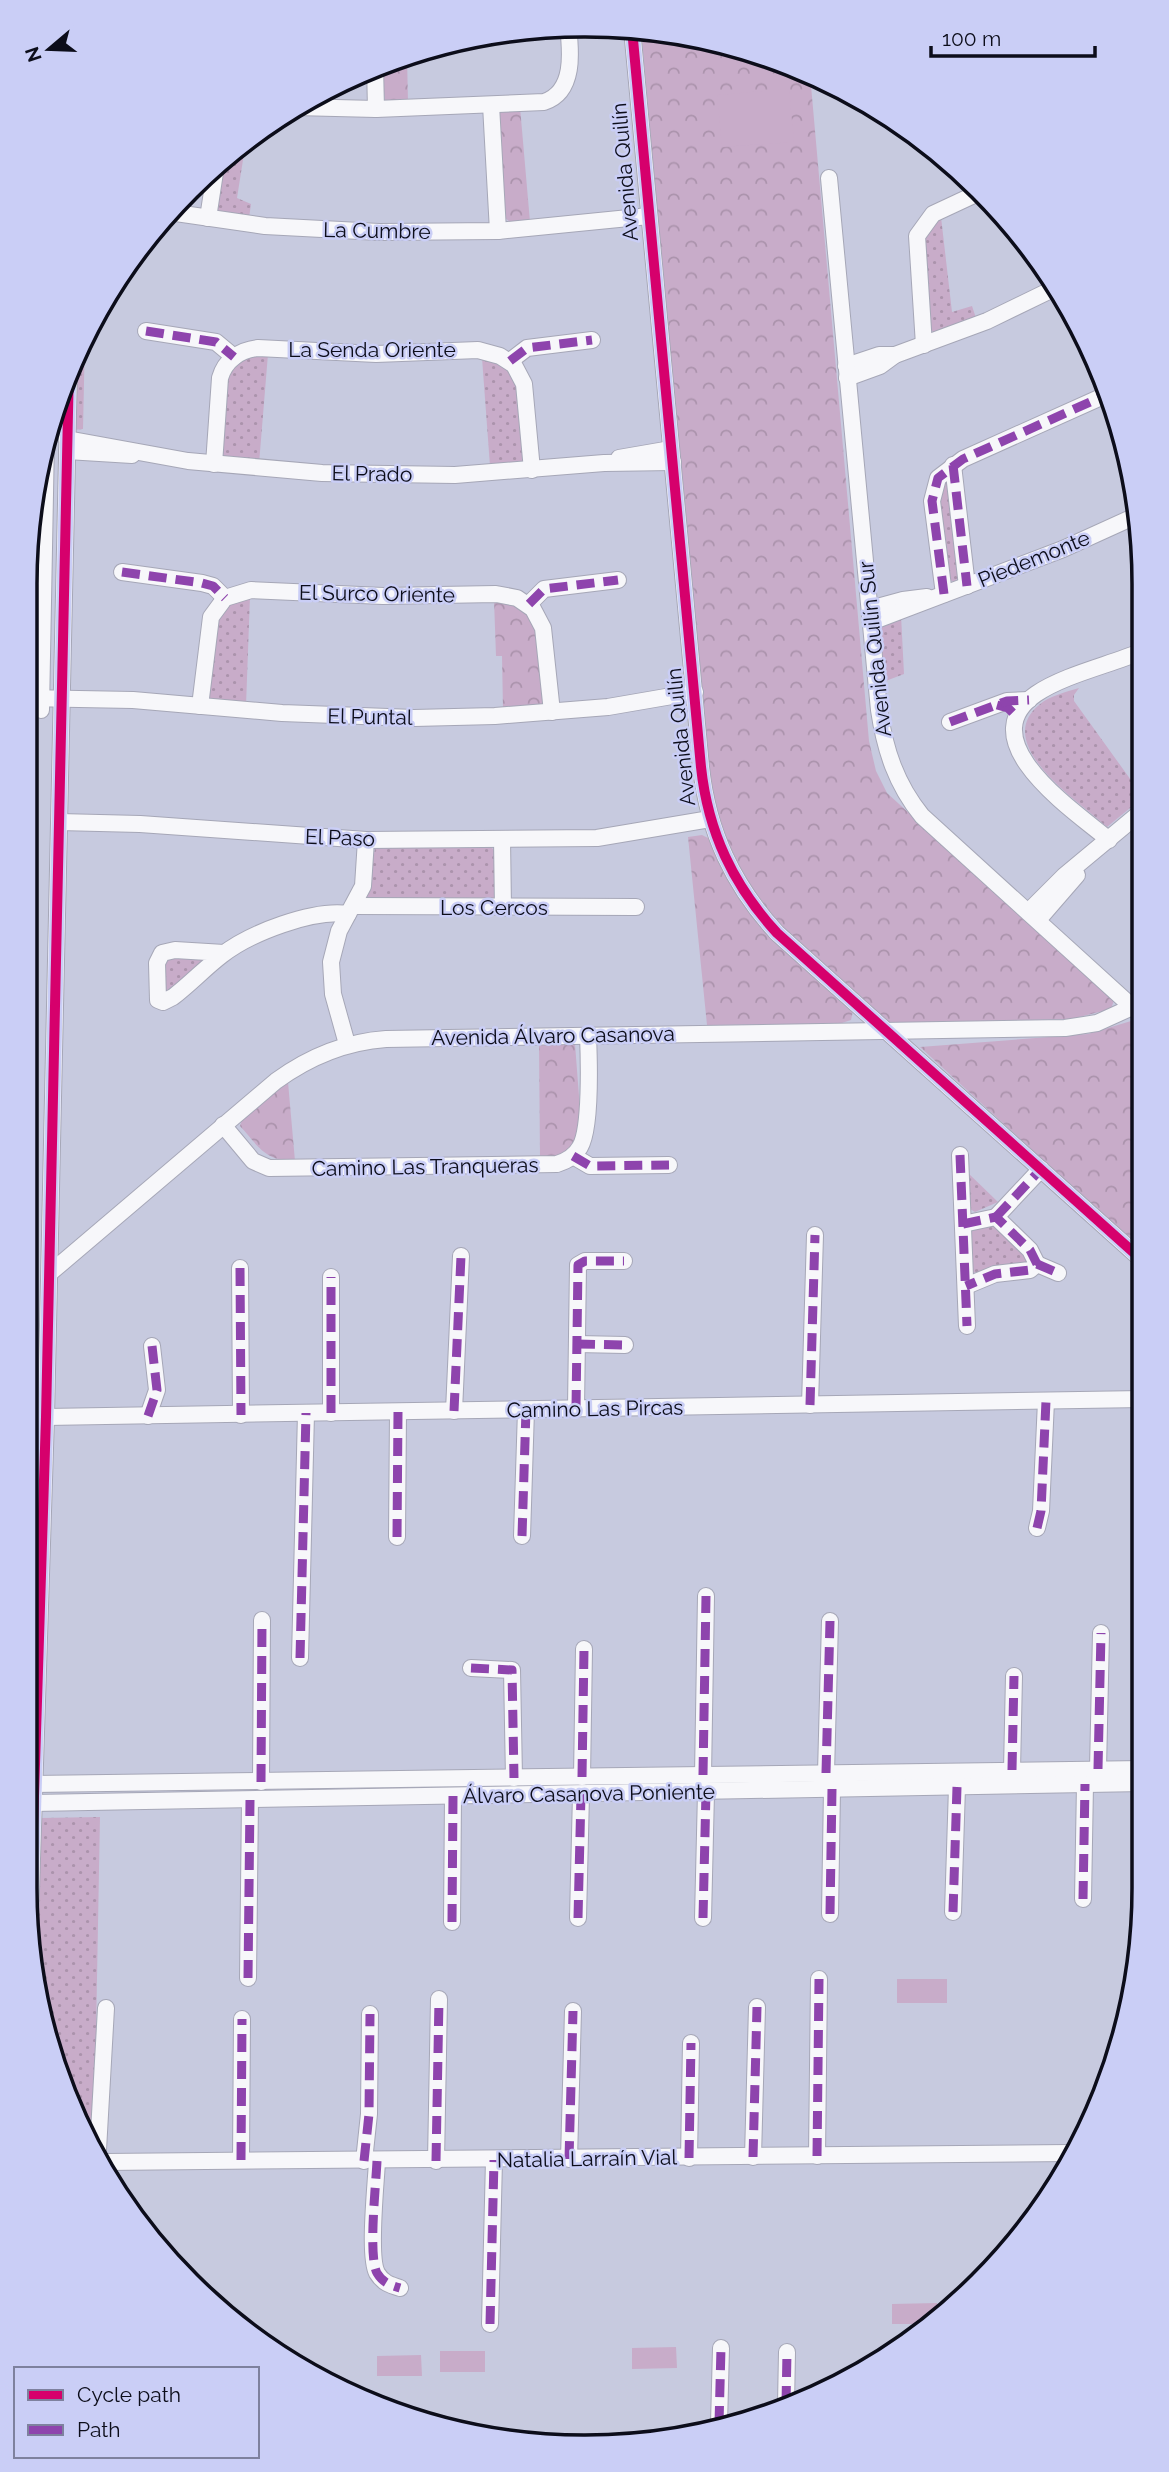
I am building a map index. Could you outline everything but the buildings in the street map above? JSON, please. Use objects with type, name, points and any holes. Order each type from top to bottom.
[{"type":"street","points":[[316,108],[376,109],[544,102],[561,91],[569,69],[568,37]]},
{"type":"street","name":"Avenida Quilín","points":[[633,39],[702,776],[712,825],[736,881],[764,919],[1132,1251]]},
{"type":"street","points":[[375,78],[376,109]]},
{"type":"street","points":[[491,105],[498,231]]},
{"type":"street","name":"Avenida Quilín Sur","points":[[829,178],[881,728],[889,760],[903,789],[930,824],[1132,1003]]},
{"type":"street","points":[[208,218],[214,182]]},
{"type":"street","points":[[923,345],[917,236],[933,214],[971,196]]},
{"type":"street","name":"La Cumbre","points":[[181,214],[330,230],[498,231],[585,220],[609,211],[648,211]]},
{"type":"street","points":[[846,372],[876,356],[895,355],[988,321],[1047,292]]},
{"type":"street","points":[[146,331],[216,342],[234,357],[220,378],[214,464]]},
{"type":"street","points":[[532,470],[524,384],[510,361],[527,348],[592,340]]},
{"type":"street","name":"La Senda Oriente","points":[[234,357],[258,348],[387,354],[473,350],[490,352],[510,361]]},
{"type":"street","points":[[939,596],[932,495],[936,482],[953,465],[1099,398]]},
{"type":"street","points":[[37,1671],[50,1273],[68,402]]},
{"type":"street","name":"El Prado","points":[[67,445],[110,456],[142,454],[214,464],[379,475],[532,470],[604,463],[634,465],[672,456]]},
{"type":"street","name":"Piedemonte","points":[[953,465],[967,586]]},
{"type":"street","points":[[37,698],[44,495]]},
{"type":"street","name":"Piedemonte","points":[[871,615],[917,607],[939,596],[1063,549],[1129,519]]},
{"type":"street","points":[[122,572],[202,583],[213,586],[225,598],[217,606],[209,623],[200,706]]},
{"type":"street","points":[[552,712],[543,628],[529,604],[544,589],[618,580]]},
{"type":"street","name":"El Surco Oriente","points":[[225,598],[245,590],[383,596],[496,594],[511,596],[529,604]]},
{"type":"street","points":[[1109,841],[1025,765],[1016,740],[1018,718],[1029,700],[1046,689],[1132,655]]},
{"type":"street","name":"El Puntal","points":[[37,698],[62,693],[367,718],[485,717],[696,698]]},
{"type":"street","points":[[950,722],[1011,700],[1029,700]]},
{"type":"street","points":[[997,705],[1008,708],[1018,718]]},
{"type":"street","points":[[1033,916],[1094,854],[1132,821]]},
{"type":"street","name":"El Paso","points":[[59,822],[140,824],[366,840],[622,835],[712,825]]},
{"type":"street","points":[[502,839],[503,908]]},
{"type":"street","points":[[347,1044],[335,1005],[331,972],[335,941],[363,886],[366,840]]},
{"type":"street","name":"Los Cercos","points":[[224,953],[293,922],[331,911],[636,907]]},
{"type":"street","name":"Avenida Álvaro Casanova","points":[[50,1273],[226,1122],[295,1068],[347,1044],[386,1039],[1065,1028],[1097,1023],[1132,1011]]},
{"type":"street","points":[[583,1036],[588,1096],[583,1142],[573,1156],[590,1166],[669,1165]]},
{"type":"street","name":"Camino Las Tranqueras","points":[[226,1122],[275,1168],[552,1165],[573,1156]]},
{"type":"street","points":[[960,1155],[967,1326]]},
{"type":"street","points":[[996,1217],[1041,1169]]},
{"type":"street","points":[[963,1224],[996,1217],[1030,1250],[1037,1264],[1058,1273]]},
{"type":"street","points":[[810,1405],[815,1235]]},
{"type":"street","points":[[454,1411],[460,1256]]},
{"type":"street","points":[[576,1409],[578,1265],[590,1260],[624,1261]]},
{"type":"street","points":[[966,1286],[995,1274],[1030,1270],[1037,1264]]},
{"type":"street","points":[[240,1268],[241,1415]]},
{"type":"street","points":[[331,1277],[331,1413]]},
{"type":"street","points":[[577,1344],[625,1345]]},
{"type":"street","points":[[148,1416],[157,1390],[152,1346]]},
{"type":"street","name":"Camino Las Pircas","points":[[46,1417],[1132,1399]]},
{"type":"street","points":[[1037,1528],[1041,1511],[1046,1401]]},
{"type":"street","points":[[522,1536],[526,1410]]},
{"type":"street","points":[[397,1537],[398,1412]]},
{"type":"street","points":[[300,1658],[306,1413]]},
{"type":"street","points":[[703,1775],[706,1596]]},
{"type":"street","points":[[261,1782],[262,1620]]},
{"type":"street","points":[[826,1773],[830,1621]]},
{"type":"street","points":[[1098,1769],[1101,1633]]},
{"type":"street","points":[[582,1777],[584,1649]]},
{"type":"street","points":[[471,1668],[512,1670],[514,1778]]},
{"type":"street","points":[[1012,1770],[1014,1676]]},
{"type":"street","name":"Álvaro Casanova Poniente","points":[[37,1803],[957,1787],[995,1778],[1012,1770],[1132,1769]]},
{"type":"street","name":"Álvaro Casanova Poniente","points":[[37,1784],[826,1773],[995,1778],[1085,1784],[1132,1783]]},
{"type":"street","points":[[640,1776],[640,1793]]},
{"type":"street","points":[[212,1782],[213,1800]]},
{"type":"street","points":[[1083,1899],[1085,1784]]},
{"type":"street","points":[[953,1912],[957,1787]]},
{"type":"street","points":[[830,1914],[832,1789]]},
{"type":"street","points":[[703,1917],[706,1792]]},
{"type":"street","points":[[578,1918],[581,1794]]},
{"type":"street","points":[[452,1922],[453,1796]]},
{"type":"street","points":[[248,1978],[250,1800]]},
{"type":"street","points":[[817,2155],[818,1979]]},
{"type":"street","points":[[436,2161],[439,1999]]},
{"type":"street","points":[[753,2157],[757,2007]]},
{"type":"street","points":[[99,2140],[106,2008]]},
{"type":"street","points":[[569,2159],[573,2011]]},
{"type":"street","points":[[370,2014],[369,2114],[373,2262],[376,2272],[388,2285],[400,2288]]},
{"type":"street","points":[[241,2160],[243,2019]]},
{"type":"street","points":[[689,2158],[691,2043]]},
{"type":"street","name":"Natalia Larraín Vial","points":[[111,2162],[1063,2154]]},
{"type":"street","points":[[490,2323],[494,2160]]},
{"type":"street","points":[[719,2419],[720,2348]]},
{"type":"street","points":[[786,2397],[788,2352]]},
{"type":"green space","points":[[642,40],[726,55],[811,86],[869,741],[876,771],[887,793],[1114,1000],[1111,1009],[1071,1019],[891,1023],[883,1019],[774,921],[726,850],[708,779]]},
{"type":"green space","points":[[407,66],[408,102],[385,101],[382,75]]},
{"type":"green space","points":[[789,89],[794,142],[722,147],[717,95]]},
{"type":"green space","points":[[520,107],[530,222],[510,222],[504,217],[497,115],[500,109]]},
{"type":"green space","points":[[244,156],[237,198],[251,204],[249,218],[217,212],[215,207],[220,176]]},
{"type":"green space","points":[[941,217],[952,312],[972,306],[976,318],[935,333],[930,330],[922,249],[926,231]]},
{"type":"green space","points":[[268,354],[259,464],[224,458],[224,394],[229,374],[242,361]]},
{"type":"green space","points":[[482,358],[502,365],[516,381],[523,462],[490,466]]},
{"type":"green space","points":[[84,361],[83,429],[74,430],[75,384]]},
{"type":"green space","points":[[945,482],[949,483],[960,576],[954,582],[946,578],[935,499]]},
{"type":"green space","points":[[250,596],[246,706],[209,699],[214,627],[224,606]]},
{"type":"green space","points":[[494,600],[516,603],[536,622],[544,701],[541,706],[503,710],[502,656],[496,656]]},
{"type":"green space","points":[[901,615],[904,674],[883,682],[878,621]]},
{"type":"green space","points":[[1079,688],[1074,695],[1074,701],[1132,782],[1132,806],[1107,827],[1061,788],[1032,755],[1026,737],[1027,721],[1039,705]]},
{"type":"green space","points":[[702,835],[710,839],[724,866],[853,1011],[851,1020],[839,1024],[707,1025],[688,837]]},
{"type":"green space","points":[[490,846],[495,851],[495,899],[366,899],[375,848]]},
{"type":"green space","points":[[167,956],[202,959],[204,963],[165,995],[163,963]]},
{"type":"green space","points":[[1132,1022],[1132,1242],[920,1047],[1088,1034]]},
{"type":"green space","points":[[539,1044],[575,1044],[581,1122],[576,1146],[558,1157],[540,1158]]},
{"type":"green space","points":[[288,1082],[295,1161],[269,1155],[240,1126],[242,1120]]},
{"type":"green space","points":[[966,1171],[998,1202],[975,1212],[970,1209]]},
{"type":"green space","points":[[987,1220],[1026,1252],[1029,1263],[972,1273],[970,1228]]},
{"type":"green space","points":[[100,1817],[94,2132],[66,2064],[47,1994],[39,1929],[40,1818]]},
{"type":"green space","points":[[897,1979],[947,1979],[947,2003],[897,2003]]},
{"type":"green space","points":[[937,2303],[937,2306],[915,2324],[892,2324],[892,2304]]},
{"type":"green space","points":[[676,2347],[677,2368],[632,2369],[632,2348]]},
{"type":"green space","points":[[440,2351],[485,2351],[485,2372],[440,2372]]},
{"type":"green space","points":[[421,2355],[422,2376],[377,2376],[377,2356]]},
{"type":"marked path","points":[[146,331],[216,342],[234,357]]},
{"type":"marked path","points":[[510,361],[527,348],[592,340]]},
{"type":"marked path","points":[[944,594],[932,501],[938,478],[963,459],[1099,398]]},
{"type":"marked path","points":[[953,465],[967,586]]},
{"type":"marked path","points":[[122,572],[202,583],[213,586],[225,598]]},
{"type":"marked path","points":[[529,604],[544,589],[618,580]]},
{"type":"marked path","points":[[950,722],[1007,701],[1029,700]]},
{"type":"marked path","points":[[997,705],[1008,708],[1018,718]]},
{"type":"marked path","points":[[960,1155],[967,1326]]},
{"type":"marked path","points":[[573,1156],[590,1166],[669,1165]]},
{"type":"marked path","points":[[996,1217],[1041,1169]]},
{"type":"marked path","points":[[963,1224],[996,1217],[1030,1250],[1037,1264],[1030,1270],[995,1274],[966,1286]]},
{"type":"marked path","points":[[810,1405],[815,1235]]},
{"type":"marked path","points":[[454,1411],[461,1256]]},
{"type":"marked path","points":[[576,1408],[578,1265],[585,1261],[624,1261]]},
{"type":"marked path","points":[[1037,1264],[1058,1273]]},
{"type":"marked path","points":[[240,1268],[241,1415]]},
{"type":"marked path","points":[[331,1277],[331,1413]]},
{"type":"marked path","points":[[577,1344],[625,1345]]},
{"type":"marked path","points":[[148,1416],[157,1390],[152,1346]]},
{"type":"marked path","points":[[1037,1528],[1041,1511],[1046,1401]]},
{"type":"marked path","points":[[522,1536],[526,1410]]},
{"type":"marked path","points":[[397,1537],[398,1412]]},
{"type":"marked path","points":[[300,1658],[306,1413]]},
{"type":"marked path","points":[[703,1775],[706,1596]]},
{"type":"marked path","points":[[261,1782],[262,1620]]},
{"type":"marked path","points":[[826,1773],[830,1621]]},
{"type":"marked path","points":[[1098,1769],[1101,1633]]},
{"type":"marked path","points":[[582,1777],[584,1649]]},
{"type":"marked path","points":[[471,1668],[512,1670],[514,1778]]},
{"type":"marked path","points":[[1012,1770],[1014,1676]]},
{"type":"marked path","points":[[1083,1899],[1085,1784]]},
{"type":"marked path","points":[[953,1912],[957,1787]]},
{"type":"marked path","points":[[830,1914],[832,1789]]},
{"type":"marked path","points":[[703,1918],[706,1792]]},
{"type":"marked path","points":[[578,1918],[581,1794]]},
{"type":"marked path","points":[[452,1922],[453,1796]]},
{"type":"marked path","points":[[248,1978],[250,1800]]},
{"type":"marked path","points":[[817,2156],[819,1979]]},
{"type":"marked path","points":[[436,2161],[439,1999]]},
{"type":"marked path","points":[[753,2157],[757,2007]]},
{"type":"marked path","points":[[569,2159],[573,2011]]},
{"type":"marked path","points":[[364,2161],[369,2114],[370,2014]]},
{"type":"marked path","points":[[241,2160],[242,2019]]},
{"type":"marked path","points":[[689,2158],[691,2043]]},
{"type":"marked path","points":[[490,2324],[494,2160]]},
{"type":"marked path","points":[[377,2161],[374,2264],[382,2279],[400,2288]]},
{"type":"marked path","points":[[719,2419],[721,2348]]},
{"type":"marked path","points":[[786,2397],[787,2352]]},
{"type":"cycle path","points":[[633,39],[701,767],[710,814],[725,856],[735,877],[777,933],[1132,1251]]},
{"type":"cycle path","points":[[37,1701],[46,1417],[68,402]]}]
